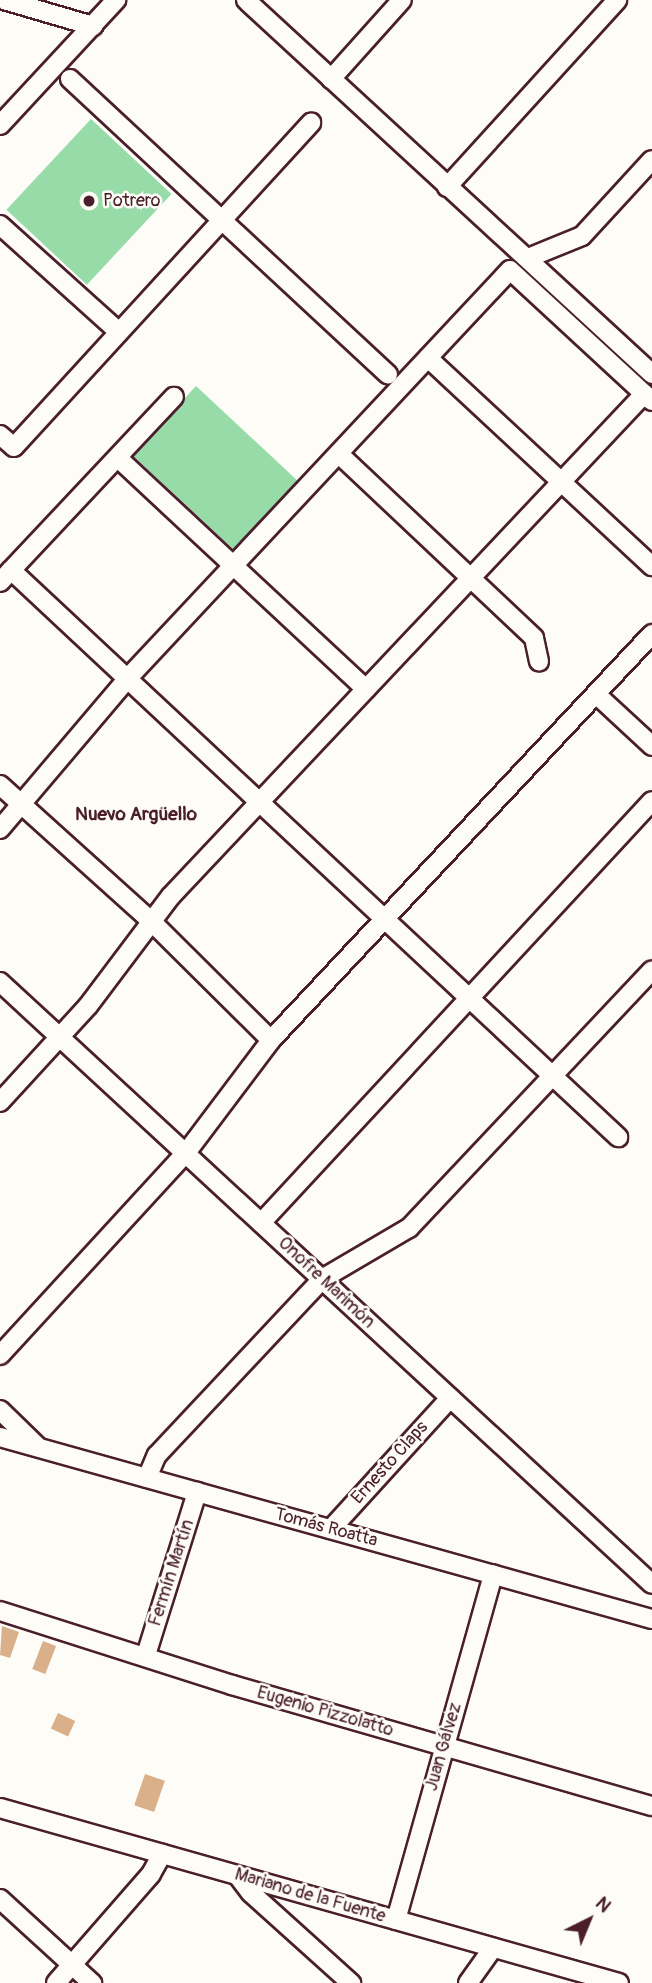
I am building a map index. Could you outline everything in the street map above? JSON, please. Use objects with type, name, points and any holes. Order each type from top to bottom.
[{"type":"street","points":[[4,0],[93,26]]},
{"type":"street","points":[[0,125],[116,0]]},
{"type":"street","points":[[246,0],[652,374]]},
{"type":"street","points":[[331,79],[402,0]]},
{"type":"street","points":[[447,187],[617,0]]},
{"type":"street","points":[[71,79],[388,374]]},
{"type":"street","points":[[0,435],[14,447],[311,123]]},
{"type":"street","points":[[528,258],[582,236],[652,160]]},
{"type":"street","points":[[0,225],[119,332]]},
{"type":"street","points":[[0,829],[127,679],[510,270],[648,398],[471,576],[151,921],[60,1037],[0,1102]]},
{"type":"street","points":[[428,358],[652,566]]},
{"type":"street","points":[[174,397],[6,576],[127,679],[618,1137]]},
{"type":"street","points":[[339,454],[534,638],[539,661]]},
{"type":"street","points":[[118,458],[366,689]]},
{"type":"street","points":[[0,1355],[186,1153],[271,1040],[652,634]]},
{"type":"street","points":[[597,695],[652,746]]},
{"type":"street","points":[[0,785],[151,921],[271,1040]]},
{"type":"street","points":[[261,1223],[652,801]]},
{"type":"street","points":[[147,1478],[157,1455],[322,1279],[409,1228],[652,970]]},
{"type":"street","name":"Onofre Marimón","points":[[0,982],[652,1584]]},
{"type":"street","name":"Ernesto Claps","points":[[331,1529],[450,1398]]},
{"type":"street","points":[[0,1410],[40,1448]]},
{"type":"street","name":"Tomás Roatta","points":[[0,1437],[652,1619]]},
{"type":"street","name":"Fermín Martín","points":[[146,1654],[197,1492]]},
{"type":"street","name":"Juan Gálvez","points":[[396,1920],[493,1574]]},
{"type":"street","name":"Eugenio Pizzolatto","points":[[0,1611],[146,1654],[232,1685],[652,1806]]},
{"type":"street","name":"Mariano de la Fuente","points":[[0,1808],[619,1983]]},
{"type":"street","points":[[56,1983],[151,1874],[162,1854]]},
{"type":"street","points":[[238,1876],[251,1893],[351,1983]]},
{"type":"street","points":[[0,1899],[92,1983]]},
{"type":"street","points":[[468,1983],[493,1948]]},
{"type":"green space","name":"Potrero","points":[[91,119],[171,194],[87,285],[6,210]]},
{"type":"green space","points":[[196,386],[301,484],[237,553],[132,455]]},
{"type":"building","points":[[2,1626],[19,1632],[10,1658],[0,1655]]},
{"type":"building","points":[[43,1641],[56,1646],[45,1674],[32,1669]]},
{"type":"building","points":[[58,1713],[75,1721],[68,1736],[51,1728]]},
{"type":"building","points":[[145,1774],[165,1781],[154,1812],[134,1805]]},
{"type":"place","name":"Potrero","points":[[89,201]]},
{"type":"district","name":"Nuevo Argüello","points":[[136,815]]}]
